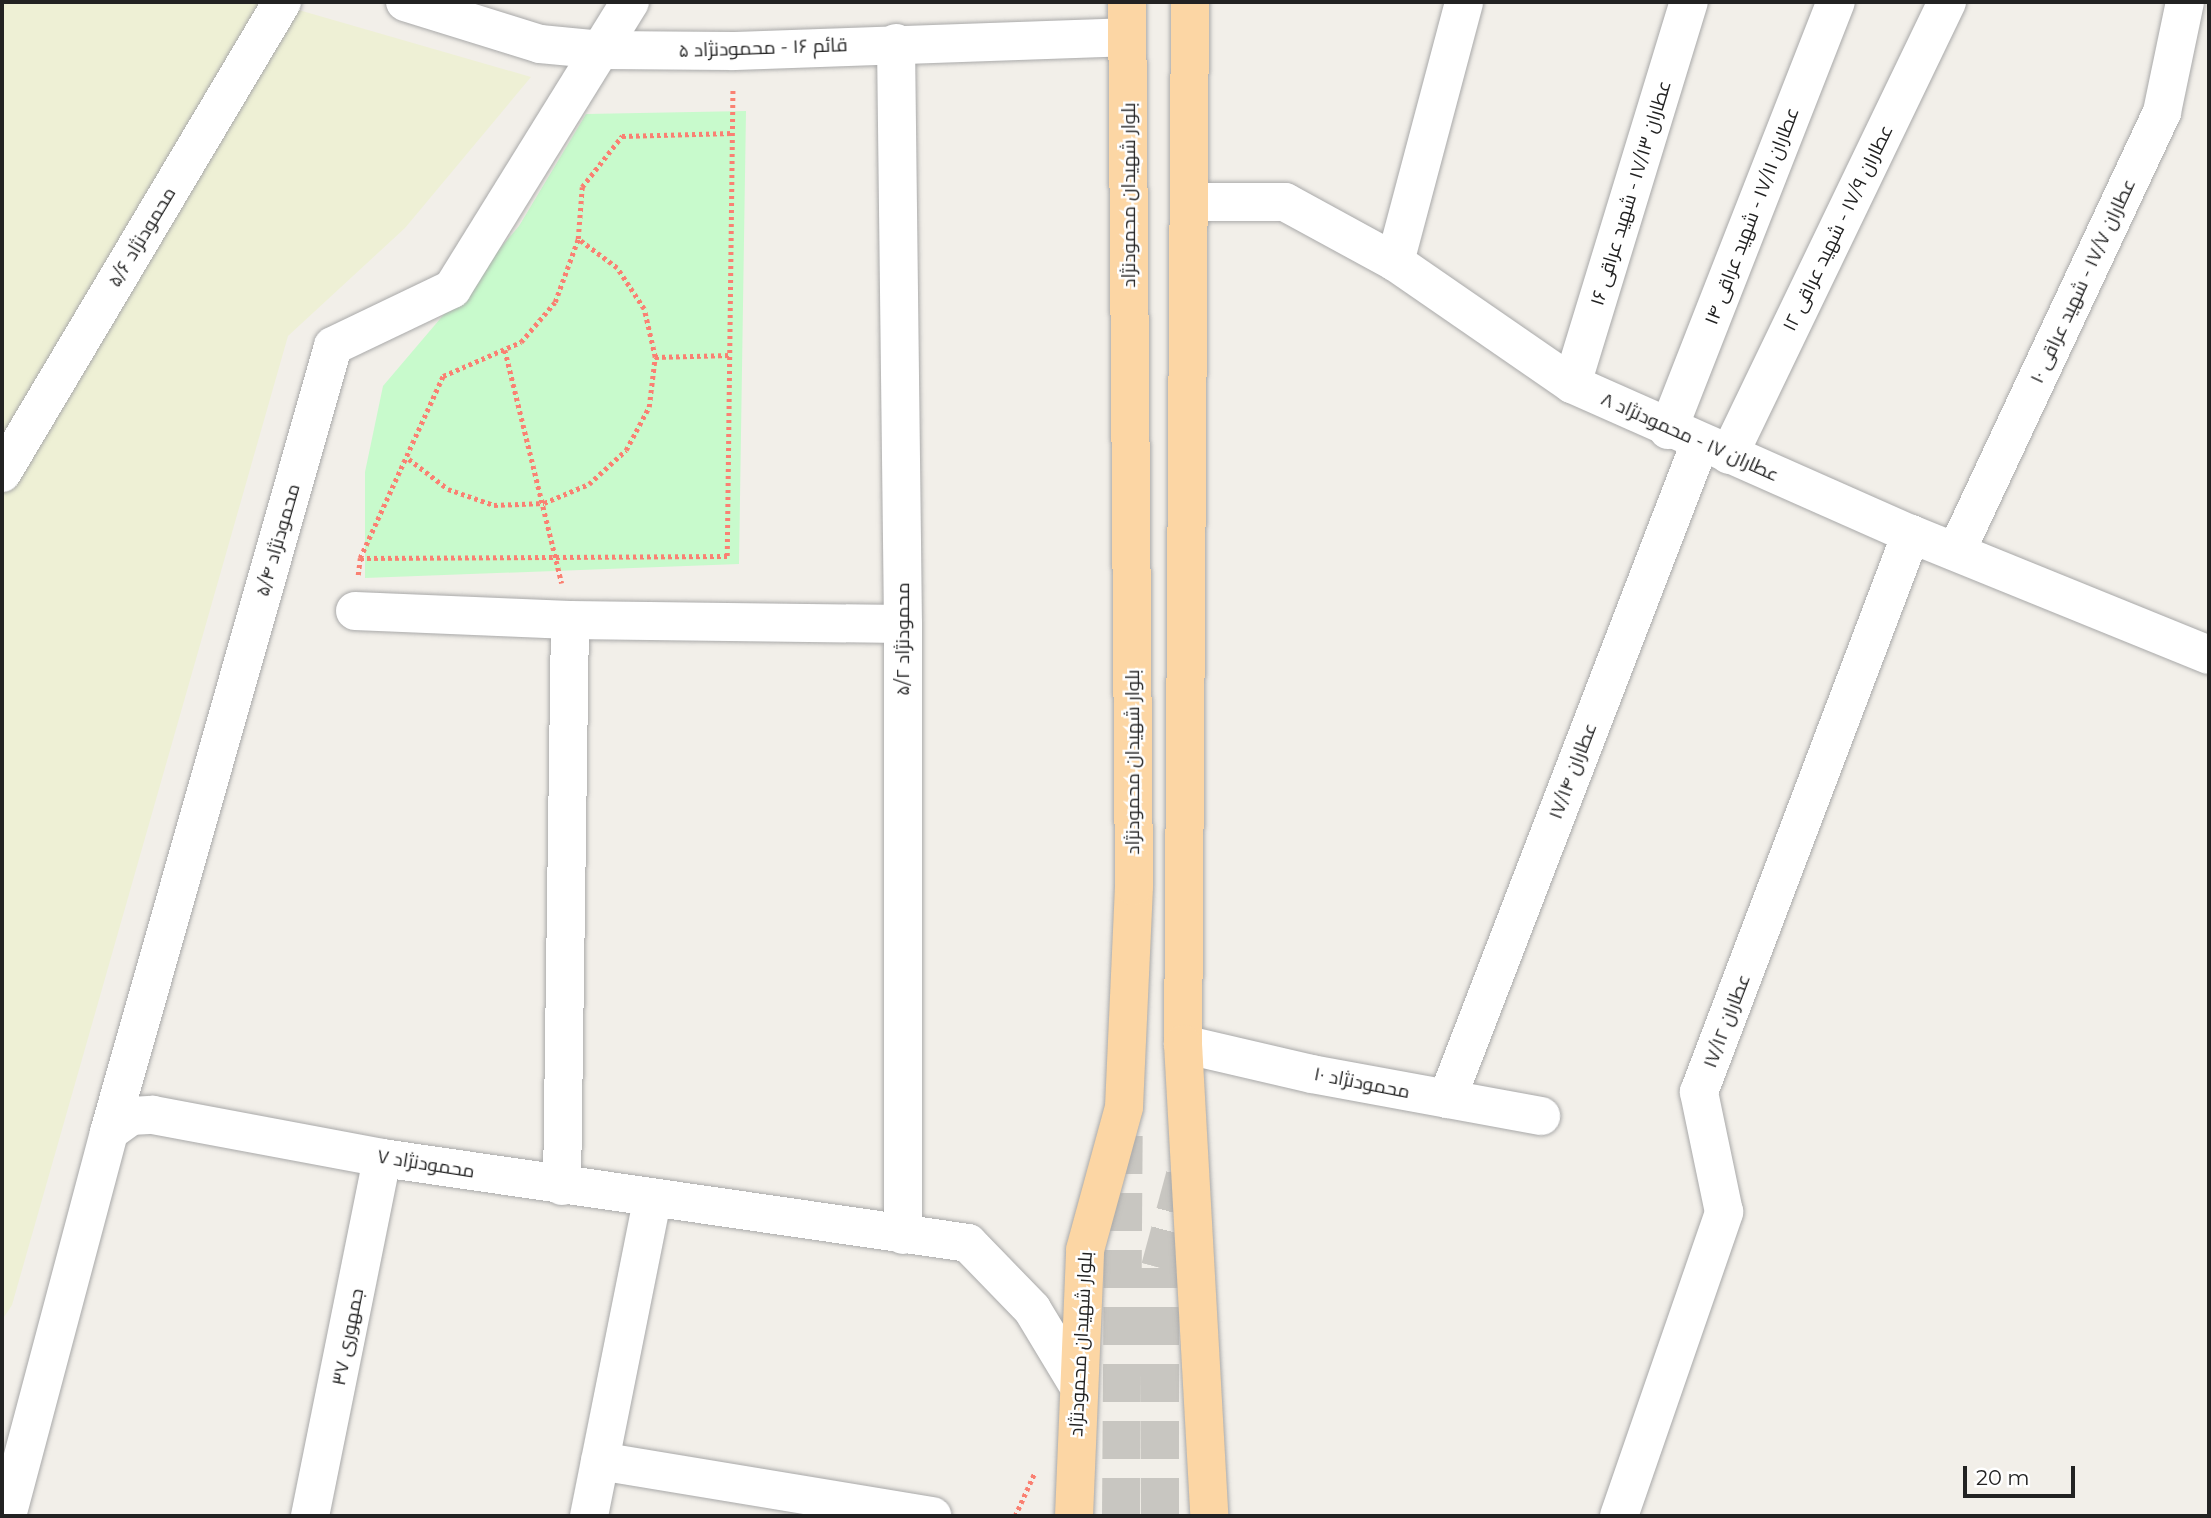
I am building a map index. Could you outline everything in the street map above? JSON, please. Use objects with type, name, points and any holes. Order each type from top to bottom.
[{"type":"main road","points":[[1190,2],[1191,202],[1183,1044],[1209,1516]]},
{"type":"main road","name":"بلوار شهیدان محمودنژاد","points":[[1074,1516],[1076,1382],[1085,1250],[1124,1107],[1134,886],[1127,19]]},
{"type":"street","name":"محمودنژاد ۵/۶","points":[[2,473],[282,2]]},
{"type":"street","name":"قائم ۱۶ - محمودنژاد ۵","points":[[405,2],[540,44],[602,50],[733,51],[896,43],[1127,19]]},
{"type":"street","name":"محمودنژاد ۵/۴","points":[[109,1132],[333,346],[452,289],[630,2]]},
{"type":"street","points":[[1395,262],[1464,2]]},
{"type":"street","name":"عطاران ۱۷/۱۳ - شهید عراقی ۱۶","points":[[1572,384],[1689,2]]},
{"type":"street","name":"عطاران ۱۷/۱۱ - شهید عراقی ۱۴","points":[[1699,442],[1836,2]]},
{"type":"street","name":"عطاران ۱۷/۹ - شهید عراقی ۱۲","points":[[1699,442],[1947,2]]},
{"type":"street","name":"عطاران ۱۷/۷ - شهید عراقی ۱۰","points":[[1956,552],[2162,112],[2185,2]]},
{"type":"street","name":"محمودنژاد ۵/۲","points":[[896,43],[903,624],[903,1235]]},
{"type":"street","name":"عطاران ۱۷ - محمودنژاد ۸","points":[[1191,202],[1285,202],[1395,262],[1572,384],[1911,534],[2209,655]]},
{"type":"street","name":"عطاران ۱۷/۱۴","points":[[1447,1099],[1699,442]]},
{"type":"street","name":"عطاران ۱۷/۱۲","points":[[1619,1516],[1724,1212],[1699,1092],[1911,534]]},
{"type":"street","points":[[355,611],[570,620],[903,624]]},
{"type":"street","points":[[562,1185],[570,620]]},
{"type":"street","name":"محمودنژاد ۱۰","points":[[1183,1044],[1541,1116]]},
{"type":"street","name":"محمودنژاد ۷","points":[[109,1132],[131,1116],[153,1115],[382,1158],[652,1200],[968,1243],[1032,1309],[1076,1382]]},
{"type":"street","points":[[7,1516],[109,1132]]},
{"type":"street","name":"جمهوری ۳۷","points":[[310,1516],[382,1158]]},
{"type":"street","points":[[589,1516],[652,1200]]},
{"type":"street","points":[[600,1461],[932,1516]]},
{"type":"path","points":[[360,558],[727,556],[733,51]]},
{"type":"path","points":[[355,611],[360,558],[409,459],[443,376],[521,342],[555,302],[578,239],[582,187],[622,136],[733,133]]},
{"type":"path","points":[[409,459],[448,489],[494,505],[544,503],[589,484],[626,450],[649,407],[654,357],[644,309],[617,268],[578,239]]},
{"type":"path","points":[[505,350],[544,503],[570,620]]},
{"type":"path","points":[[654,357],[731,355]]},
{"type":"green space","points":[[2,2],[271,2],[531,77],[405,228],[288,336],[12,1305],[2,1320]]},
{"type":"green space","points":[[746,111],[739,564],[365,578],[365,472],[383,386],[519,226],[586,114]]},
{"type":"tunnel","points":[[1121,1516],[1124,1130]]},
{"type":"tunnel","points":[[1160,1516],[1160,1268],[1187,1168]]}]
